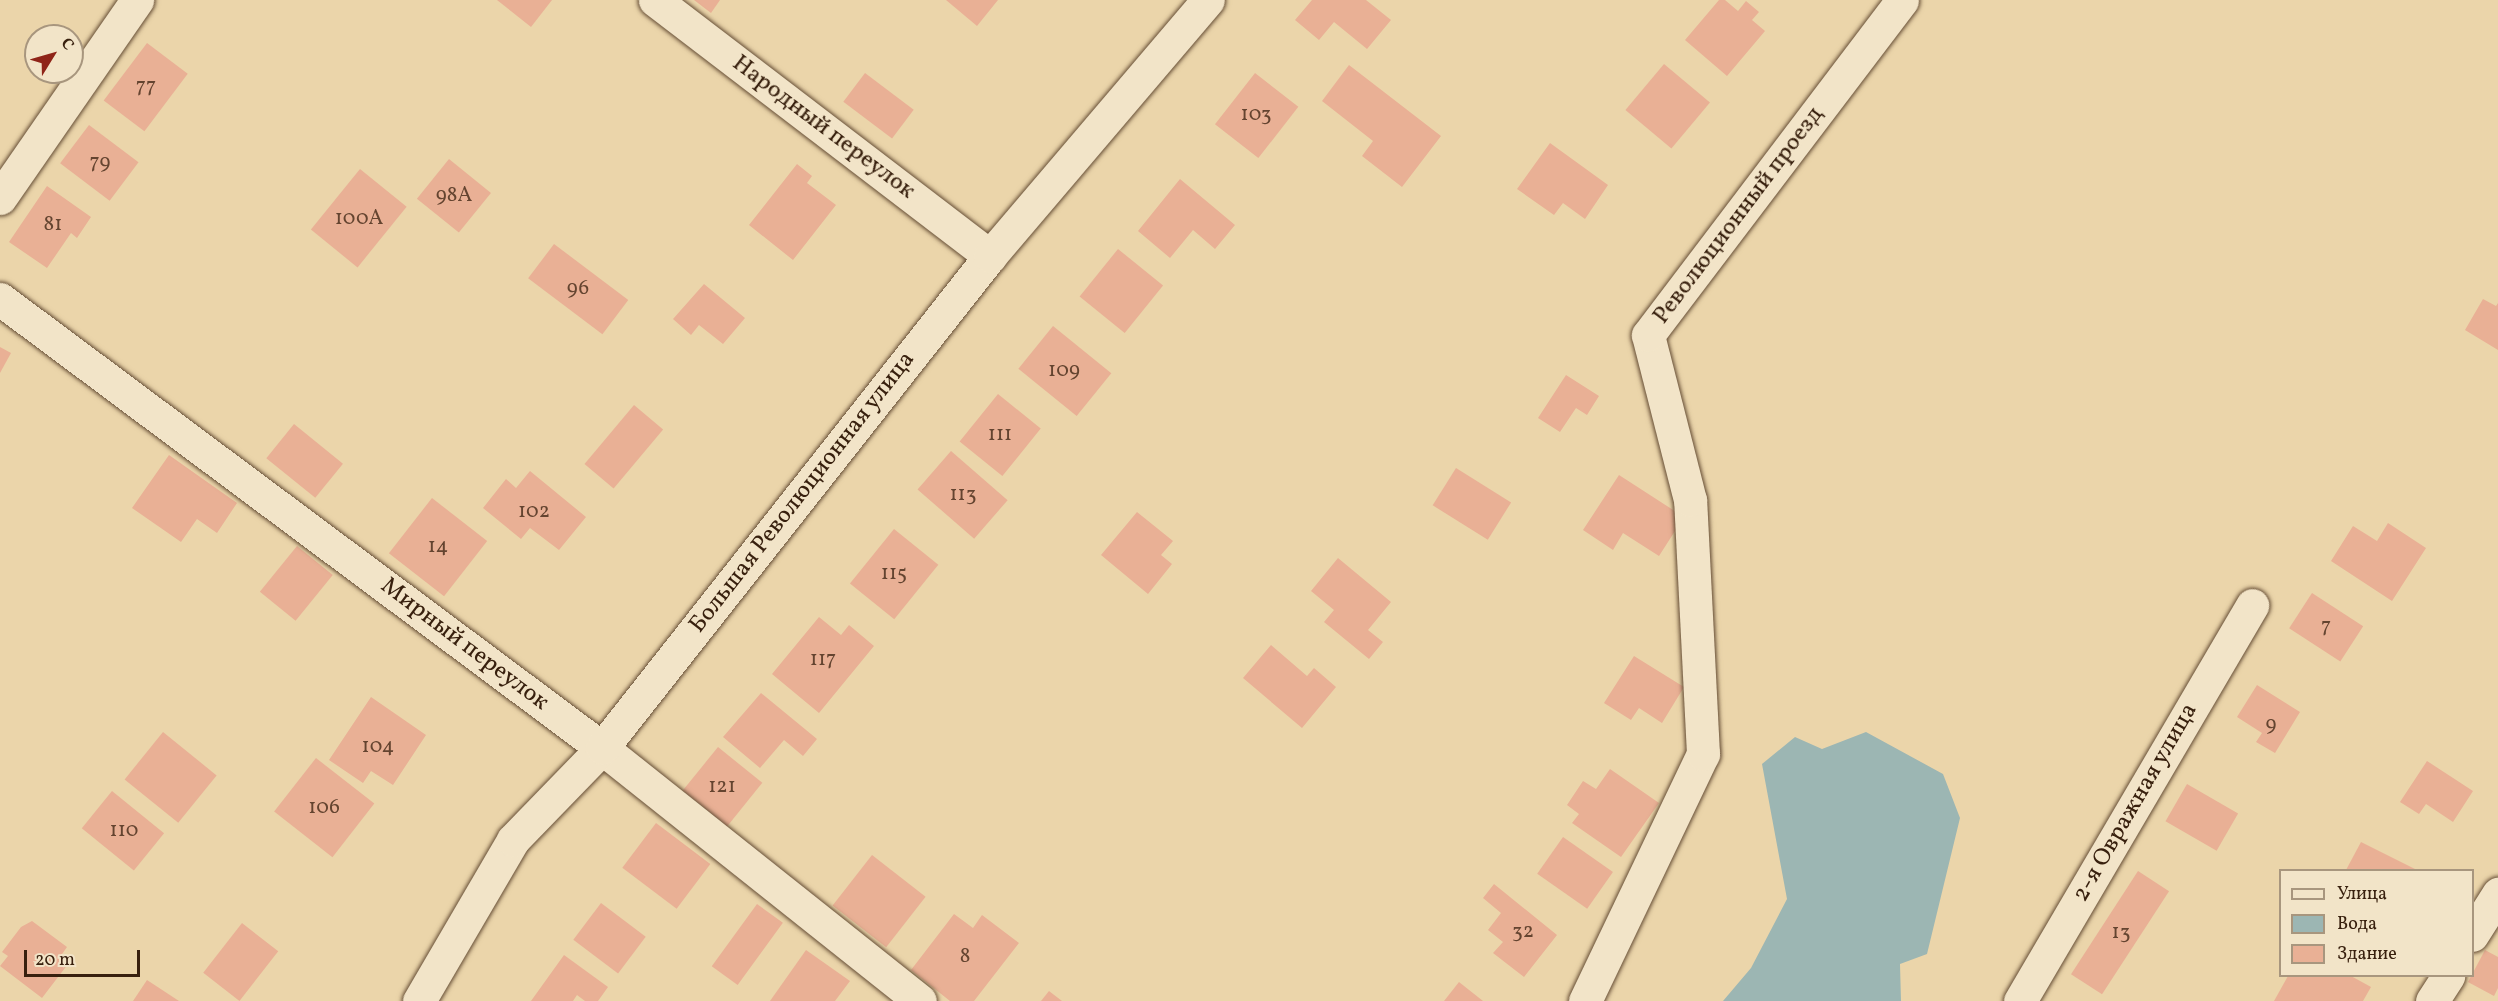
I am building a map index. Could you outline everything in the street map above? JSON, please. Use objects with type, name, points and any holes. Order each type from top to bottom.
[{"type":"street","points":[[0,198],[137,0]]},
{"type":"street","name":"Народный переулок","points":[[655,0],[990,256]]},
{"type":"street","name":"Большая Революционная улица","points":[[419,1001],[513,840],[602,748],[990,256],[1208,0]]},
{"type":"street","name":"Революционный проезд","points":[[1586,1001],[1703,754],[1690,500],[1648,335],[1902,0]]},
{"type":"street","name":"Мирный переулок","points":[[0,299],[602,748],[920,1001]]},
{"type":"street","name":"2-я Овражная улица","points":[[2020,1001],[2252,605]]},
{"type":"street","points":[[2474,932],[2498,894]]},
{"type":"street","points":[[2432,1001],[2447,977]]},
{"type":"water","points":[[1866,732],[1943,774],[1960,818],[1927,954],[1900,964],[1901,1001],[1723,1001],[1751,968],[1787,899],[1762,764],[1795,737],[1822,749]]},
{"type":"building","points":[[497,0],[552,0],[531,27]]},
{"type":"building","points":[[694,0],[720,0],[711,13]]},
{"type":"building","points":[[946,0],[998,0],[977,26]]},
{"type":"building","points":[[1312,0],[1366,0],[1391,20],[1367,49],[1334,22],[1319,40],[1295,20]]},
{"type":"building","points":[[1719,0],[1725,0],[1738,11],[1746,1],[1759,12],[1752,20],[1765,31],[1727,76],[1685,40]]},
{"type":"building","points":[[147,43],[188,74],[144,131],[104,101]]},
{"type":"building","points":[[1664,64],[1710,103],[1671,149],[1625,110]]},
{"type":"building","points":[[1349,65],[1441,136],[1402,187],[1362,156],[1373,141],[1322,101]]},
{"type":"building","points":[[865,73],[914,110],[892,138],[843,102]]},
{"type":"building","points":[[1255,73],[1298,107],[1258,158],[1215,124]]},
{"type":"building","points":[[89,125],[139,162],[110,201],[60,163]]},
{"type":"building","points":[[1550,143],[1608,185],[1585,219],[1563,203],[1554,215],[1517,189]]},
{"type":"building","points":[[449,159],[491,193],[459,233],[417,199]]},
{"type":"building","points":[[797,164],[812,176],[807,183],[836,205],[793,260],[749,225]]},
{"type":"building","points":[[360,169],[407,207],[358,267],[311,230]]},
{"type":"building","points":[[1180,179],[1235,225],[1215,249],[1193,230],[1170,258],[1138,231]]},
{"type":"building","points":[[47,186],[91,217],[77,238],[71,233],[47,268],[9,242]]},
{"type":"building","points":[[554,244],[628,300],[602,334],[528,278]]},
{"type":"building","points":[[1118,249],[1163,286],[1125,333],[1080,296]]},
{"type":"building","points":[[704,284],[745,318],[723,344],[699,325],[691,335],[673,319]]},
{"type":"building","points":[[2483,299],[2496,306],[2498,303],[2498,350],[2465,330]]},
{"type":"building","points":[[1053,326],[1111,373],[1077,416],[1018,369]]},
{"type":"building","points":[[0,347],[11,353],[0,373]]},
{"type":"building","points":[[1566,375],[1599,396],[1587,415],[1576,408],[1560,432],[1538,418]]},
{"type":"building","points":[[998,394],[1041,429],[1002,476],[960,441]]},
{"type":"building","points":[[634,405],[663,429],[614,488],[585,464]]},
{"type":"building","points":[[294,424],[343,464],[315,498],[266,458]]},
{"type":"building","points":[[951,451],[1008,500],[974,539],[918,489]]},
{"type":"building","points":[[169,455],[237,503],[217,533],[197,519],[181,542],[132,508]]},
{"type":"building","points":[[1456,468],[1511,502],[1488,540],[1433,505]]},
{"type":"building","points":[[530,471],[586,517],[559,550],[530,528],[521,539],[483,508],[506,479],[516,488]]},
{"type":"building","points":[[1619,475],[1684,517],[1659,556],[1623,533],[1613,550],[1583,530]]},
{"type":"building","points":[[432,498],[487,541],[444,596],[389,553]]},
{"type":"building","points":[[1137,512],[1173,541],[1161,555],[1172,564],[1148,594],[1101,555]]},
{"type":"building","points":[[2388,523],[2426,548],[2392,601],[2331,561],[2353,526],[2377,541]]},
{"type":"building","points":[[894,529],[938,565],[894,619],[850,583]]},
{"type":"building","points":[[297,546],[333,575],[296,621],[260,592]]},
{"type":"building","points":[[1338,558],[1391,602],[1368,630],[1383,642],[1369,659],[1324,622],[1334,610],[1311,591]]},
{"type":"building","points":[[2312,593],[2363,626],[2340,661],[2289,628]]},
{"type":"building","points":[[819,617],[841,635],[849,625],[874,646],[819,713],[772,674]]},
{"type":"building","points":[[1271,645],[1307,676],[1314,668],[1336,687],[1302,728],[1243,678]]},
{"type":"building","points":[[1634,656],[1684,687],[1662,723],[1639,708],[1631,720],[1604,703]]},
{"type":"building","points":[[2257,685],[2300,712],[2275,753],[2256,742],[2262,733],[2237,717]]},
{"type":"building","points":[[761,693],[817,739],[803,756],[784,740],[760,768],[723,737]]},
{"type":"building","points":[[371,697],[426,735],[393,785],[371,771],[363,783],[329,760]]},
{"type":"building","points":[[163,732],[217,775],[178,823],[125,779]]},
{"type":"building","points":[[718,747],[762,783],[727,826],[683,791]]},
{"type":"building","points":[[316,758],[374,804],[332,857],[274,812]]},
{"type":"building","points":[[2427,761],[2473,791],[2453,822],[2426,804],[2419,814],[2400,802]]},
{"type":"building","points":[[1610,769],[1659,803],[1621,857],[1572,823],[1579,814],[1567,805],[1583,781],[1596,789]]},
{"type":"building","points":[[2187,784],[2238,813],[2217,851],[2166,821]]},
{"type":"building","points":[[112,791],[164,833],[134,870],[82,828]]},
{"type":"building","points":[[656,823],[710,864],[677,909],[622,868]]},
{"type":"building","points":[[1563,837],[1613,872],[1587,909],[1537,874]]},
{"type":"building","points":[[2361,842],[2415,869],[2347,869]]},
{"type":"building","points":[[872,855],[926,897],[886,947],[833,905]]},
{"type":"building","points":[[2138,871],[2169,891],[2102,994],[2071,974]]},
{"type":"building","points":[[1494,884],[1557,935],[1524,977],[1493,953],[1503,942],[1488,930],[1501,913],[1483,898]]},
{"type":"building","points":[[601,903],[646,937],[618,973],[573,940]]},
{"type":"building","points":[[757,904],[783,923],[738,985],[712,966]]},
{"type":"building","points":[[954,914],[973,928],[982,915],[1019,943],[974,1001],[950,1001],[911,970]]},
{"type":"building","points":[[32,921],[67,947],[60,957],[68,964],[42,998],[0,966],[8,956],[2,952],[21,927]]},
{"type":"building","points":[[242,923],[278,951],[239,1001],[203,973]]},
{"type":"building","points":[[806,950],[850,981],[835,1001],[770,1001]]},
{"type":"building","points":[[2485,950],[2498,957],[2498,988],[2494,996],[2468,982],[2471,977],[2474,977],[2474,971]]},
{"type":"building","points":[[564,955],[608,987],[598,1001],[585,1001],[577,995],[573,1001],[531,1001]]},
{"type":"building","points":[[2287,977],[2353,977],[2371,987],[2363,1001],[2274,1001]]},
{"type":"building","points":[[147,980],[179,1001],[133,1001]]},
{"type":"building","points":[[1459,982],[1483,1001],[1444,1001]]},
{"type":"building","points":[[1049,991],[1062,1001],[1041,1001]]}]
